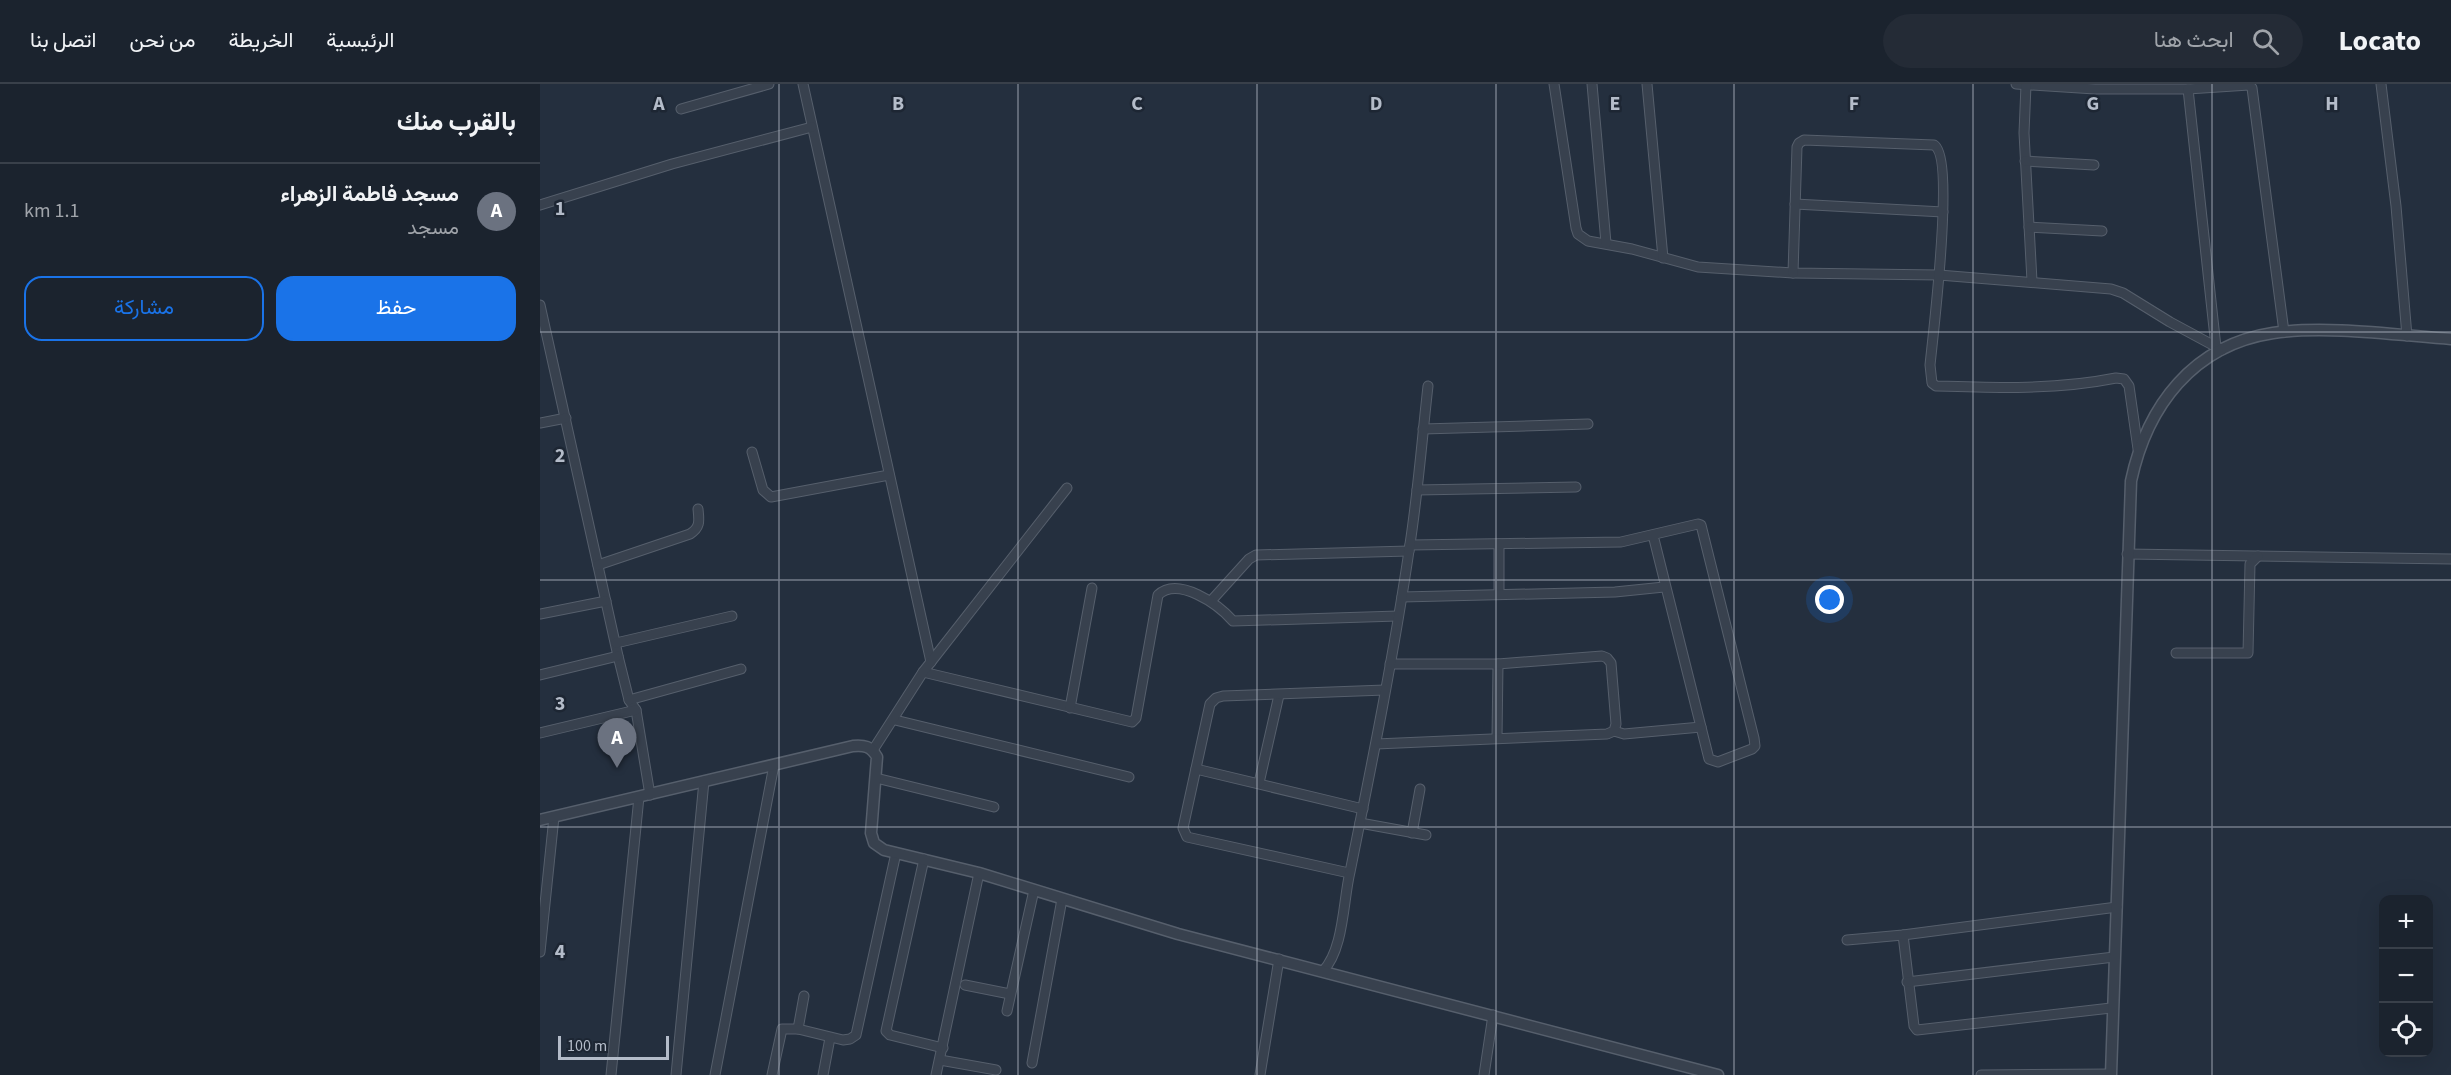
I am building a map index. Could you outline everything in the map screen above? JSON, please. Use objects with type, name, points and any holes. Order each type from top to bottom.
[{"type":"street","points":[[681,110],[770,84]]},
{"type":"street","points":[[803,84],[819,165],[931,662]]},
{"type":"street","points":[[1554,84],[1576,228],[1578,234],[1588,241],[1605,243],[1698,267],[1793,273],[1939,275],[2095,286],[2117,291],[2219,349]]},
{"type":"street","points":[[1592,84],[1605,243]]},
{"type":"street","points":[[1647,84],[1663,258]]},
{"type":"street","points":[[2382,84],[2396,206],[2407,336]]},
{"type":"street","points":[[2032,281],[2021,85],[2188,89],[2249,85],[2252,88],[2284,332]]},
{"type":"street","points":[[2188,89],[2219,349]]},
{"type":"street","points":[[540,205],[672,164],[813,127]]},
{"type":"street","points":[[1793,273],[1797,147],[1804,140],[1934,145],[1941,152],[1943,212],[1930,373],[1933,385],[2012,389],[2124,379],[2129,386],[2138,449]]},
{"type":"street","points":[[2025,161],[2094,165]]},
{"type":"street","points":[[1795,204],[1943,212]]},
{"type":"street","points":[[2029,227],[2102,231]]},
{"type":"street","points":[[540,305],[618,657],[630,700],[636,710],[644,796],[611,1075]]},
{"type":"street","points":[[1981,1075],[2111,1075],[2111,1008],[2131,481],[2138,449],[2153,417],[2175,386],[2193,369],[2219,349],[2254,337],[2284,332],[2341,332],[2451,339]]},
{"type":"street","points":[[1323,971],[1334,957],[1337,945],[1349,873],[1376,744],[1410,548],[1428,386]]},
{"type":"street","points":[[540,423],[566,418]]},
{"type":"street","points":[[1423,429],[1588,424]]},
{"type":"street","points":[[752,452],[763,490],[771,497],[889,476]]},
{"type":"street","points":[[1417,490],[1576,487]]},
{"type":"street","points":[[873,750],[895,720],[923,672],[1067,488]]},
{"type":"street","points":[[598,565],[690,534],[697,530],[699,525],[698,509]]},
{"type":"street","points":[[1211,601],[1249,558],[1256,555],[1499,544],[1621,543],[1698,524],[1703,527],[1754,747],[1735,756],[1713,762],[1709,759],[1653,536]]},
{"type":"street","points":[[1499,544],[1499,594]]},
{"type":"street","points":[[2127,554],[2451,559]]},
{"type":"street","points":[[2176,652],[2248,653],[2250,564],[2258,556]]},
{"type":"street","points":[[1402,597],[1615,592],[1664,587]]},
{"type":"street","points":[[1070,708],[1092,588]]},
{"type":"street","points":[[923,672],[1132,722],[1136,718],[1158,595],[1169,588],[1193,593],[1211,601],[1233,621],[1398,616]]},
{"type":"street","points":[[540,614],[606,601]]},
{"type":"street","points":[[616,643],[732,616]]},
{"type":"street","points":[[1390,664],[1498,664],[1602,656],[1611,663],[1616,724],[1614,731]]},
{"type":"street","points":[[540,675],[618,657]]},
{"type":"street","points":[[1497,738],[1498,664]]},
{"type":"street","points":[[630,700],[741,669]]},
{"type":"street","points":[[1349,873],[1187,837],[1183,828],[1210,704],[1216,698],[1385,690]]},
{"type":"street","points":[[1260,783],[1279,695]]},
{"type":"street","points":[[540,733],[636,710]]},
{"type":"street","points":[[895,720],[1129,777]]},
{"type":"street","points":[[1376,744],[1607,734],[1614,731],[1624,734],[1701,727]]},
{"type":"street","points":[[540,820],[864,745],[873,750],[877,757],[871,833],[874,843],[884,850],[979,873],[1178,934],[1718,1075]]},
{"type":"street","points":[[715,1075],[774,765]]},
{"type":"street","points":[[1196,769],[1363,809]]},
{"type":"street","points":[[876,778],[994,807]]},
{"type":"street","points":[[676,1075],[704,781]]},
{"type":"street","points":[[1412,833],[1420,789]]},
{"type":"street","points":[[540,952],[554,817]]},
{"type":"street","points":[[1360,823],[1426,835]]},
{"type":"street","points":[[772,1075],[782,1029],[798,1029],[830,1038],[850,1039],[856,1035],[896,853]]},
{"type":"street","points":[[924,859],[886,1031],[890,1035],[943,1048]]},
{"type":"street","points":[[936,1075],[979,873]]},
{"type":"street","points":[[1007,1011],[1034,890]]},
{"type":"street","points":[[1032,1063],[1062,899]]},
{"type":"street","points":[[1847,940],[1903,935],[2116,906]]},
{"type":"street","points":[[1903,935],[1907,982],[1914,1026],[1918,1031],[2111,1008]]},
{"type":"street","points":[[1907,982],[2114,957]]},
{"type":"street","points":[[1260,1075],[1279,959]]},
{"type":"street","points":[[965,985],[1010,994]]},
{"type":"street","points":[[798,1029],[804,996]]},
{"type":"street","points":[[1484,1075],[1493,1015]]},
{"type":"street","points":[[823,1075],[830,1038]]},
{"type":"street","points":[[940,1060],[996,1070]]},
{"type":"place","name":"مسجد فاطمة الزهراء","points":[[617,768]]}]
